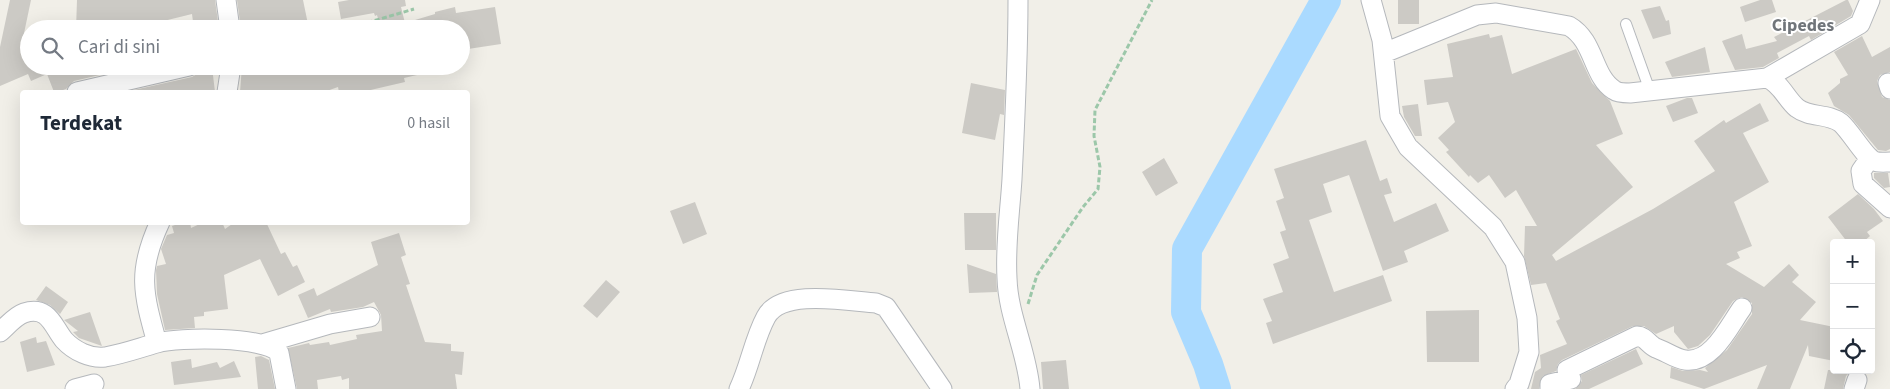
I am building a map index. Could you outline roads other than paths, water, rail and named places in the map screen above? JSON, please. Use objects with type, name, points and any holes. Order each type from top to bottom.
[{"type":"street","points":[[226,0],[229,20]]},
{"type":"street","points":[[1018,0],[1018,70],[1012,182],[1007,229],[1006,278],[1011,314],[1030,389]]},
{"type":"street","points":[[1371,0],[1384,53],[1390,116],[1408,147],[1493,227],[1515,262],[1527,318],[1529,352],[1519,384],[1515,389]]},
{"type":"street","points":[[1384,53],[1477,15],[1496,14],[1568,26],[1578,32],[1588,45],[1604,80],[1615,91],[1630,94],[1767,78],[1860,24],[1870,0]]},
{"type":"street","points":[[86,90],[150,75]]},
{"type":"street","points":[[227,90],[230,75]]},
{"type":"street","points":[[1767,78],[1772,80],[1796,107],[1804,112],[1828,117],[1840,123],[1875,162],[1890,162]]},
{"type":"street","points":[[1870,158],[1861,171],[1861,178],[1871,193],[1890,208]]},
{"type":"street","points":[[157,343],[147,307],[144,271],[150,245],[159,225]]},
{"type":"street","points":[[739,389],[750,365],[766,316],[777,305],[792,299],[876,303],[886,307],[942,389]]},
{"type":"street","points":[[1550,389],[1550,384],[1570,379],[1567,370],[1637,336],[1643,337],[1651,346],[1684,360],[1705,355],[1714,347],[1742,308]]},
{"type":"street","points":[[0,332],[24,313],[37,312],[48,316],[64,340],[89,356],[103,357],[139,350],[157,343],[195,338],[262,344],[276,349],[279,354],[286,389]]},
{"type":"street","points":[[262,344],[330,324],[370,318]]},
{"type":"street","points":[[75,389],[94,384]]},
{"type":"lane","points":[[1626,24],[1650,91]]},
{"type":"waterway","points":[[1216,389],[1208,364],[1186,312],[1187,249],[1326,0]]},
{"type":"district","name":"Cipedes","points":[[1803,25]]}]
